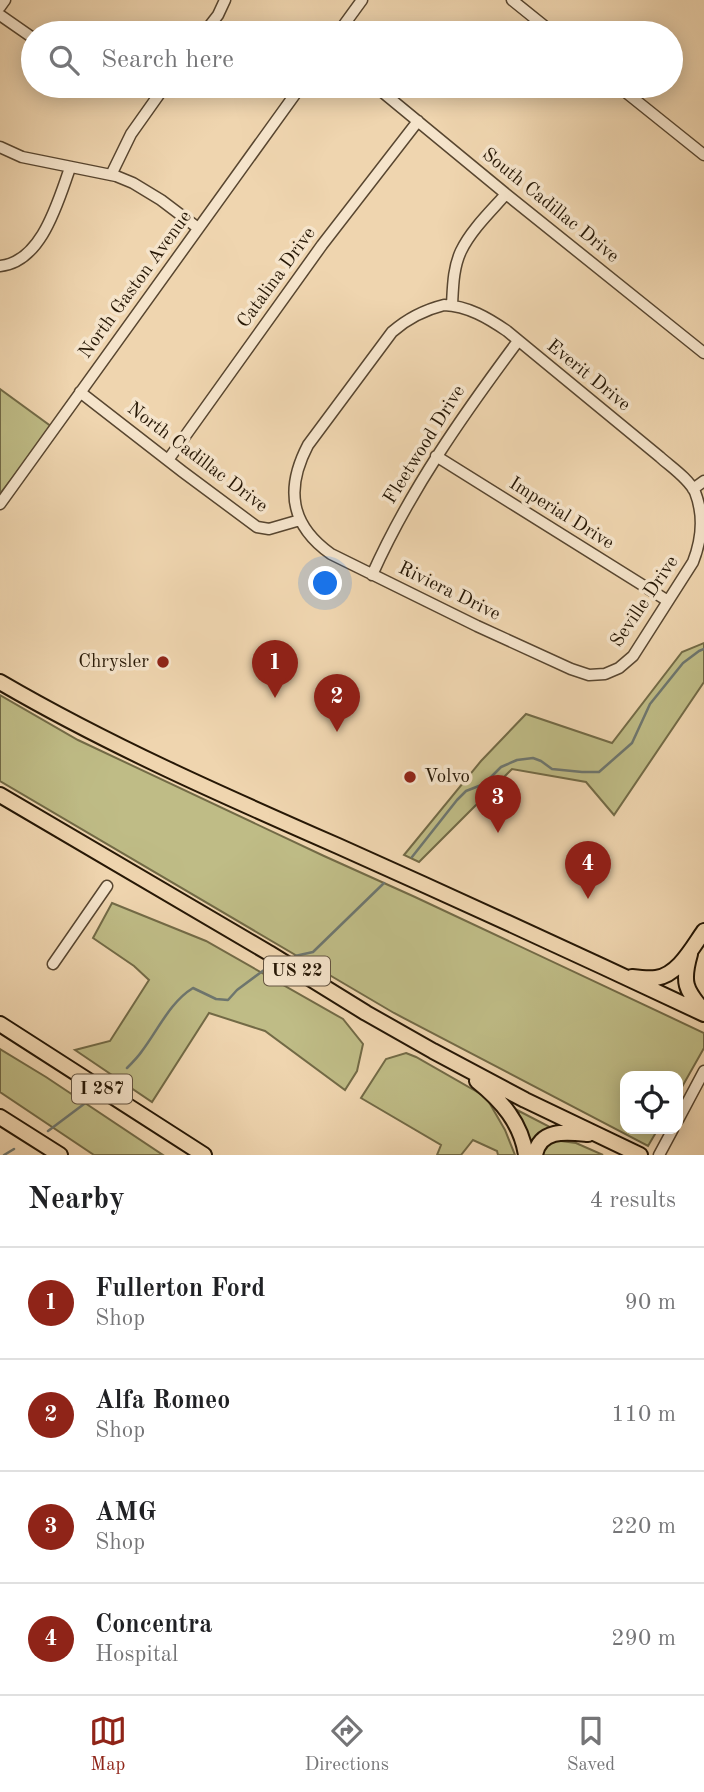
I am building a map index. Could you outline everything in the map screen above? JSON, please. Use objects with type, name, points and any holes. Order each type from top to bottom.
[{"type":"highway","points":[[0,682],[102,737],[205,787],[704,1013]]},
{"type":"highway","name":"US 22","points":[[0,795],[433,1051],[525,1100],[640,1155]]},
{"type":"highway","points":[[622,975],[653,979],[666,975],[691,950],[704,931]]},
{"type":"highway","points":[[691,950],[685,970],[685,983],[692,999],[704,1013]]},
{"type":"highway","name":"I 287","points":[[0,1024],[204,1155]]},
{"type":"highway","points":[[433,1051],[484,1087],[506,1107],[517,1126],[527,1155]]},
{"type":"highway","points":[[0,1117],[60,1155]]},
{"type":"highway","points":[[535,1155],[540,1142],[555,1133],[599,1136]]},
{"type":"street","points":[[0,7],[5,0]]},
{"type":"street","points":[[213,21],[225,0]]},
{"type":"street","points":[[347,21],[362,0]]},
{"type":"street","points":[[512,0],[538,21]]},
{"type":"street","points":[[0,15],[21,30]]},
{"type":"street","points":[[110,175],[131,134],[156,98]]},
{"type":"street","name":"North Gaston Avenue","points":[[0,504],[292,98]]},
{"type":"street","name":"South Cadillac Drive","points":[[389,98],[704,353]]},
{"type":"street","points":[[633,98],[704,155]]},
{"type":"street","name":"Catalina Drive","points":[[168,460],[322,245],[418,121]]},
{"type":"street","points":[[0,148],[22,157],[110,175],[133,183],[198,228]]},
{"type":"street","points":[[0,266],[16,262],[36,245],[57,204],[70,168]]},
{"type":"street","points":[[300,520],[293,498],[296,475],[307,446],[392,332],[405,320],[429,309],[452,305],[454,278],[461,251],[469,237],[506,194]]},
{"type":"street","name":"Everit Drive","points":[[452,305],[488,318],[660,457],[684,478],[692,489]]},
{"type":"street","name":"Fleetwood Drive","points":[[372,575],[386,542],[436,456],[517,341]]},
{"type":"street","name":"North Cadillac Drive","points":[[80,392],[257,527],[269,529],[300,520]]},
{"type":"street","name":"Imperial Drive","points":[[436,456],[668,601]]},
{"type":"street","points":[[692,489],[704,481]]},
{"type":"street","name":"Seville Drive","points":[[596,675],[619,668],[633,656],[693,562],[702,531],[700,508],[692,489]]},
{"type":"street","name":"Riviera Drive","points":[[300,520],[317,544],[331,554],[571,669],[589,676],[596,675]]},
{"type":"street","points":[[52,964],[107,886]]},
{"type":"street","points":[[683,1111],[704,1071]]},
{"type":"street","points":[[661,1151],[670,1134]]},
{"type":"shaded area","points":[[0,389],[52,427],[0,494]]},
{"type":"shaded area","points":[[704,643],[704,682],[614,815],[586,782],[512,769],[419,862],[404,855],[481,761],[526,714],[612,743],[682,652]]},
{"type":"shaded area","points":[[0,695],[78,740],[704,1033],[704,1048],[683,1085],[683,1071],[620,1071],[620,1131],[394,1013],[0,781]]},
{"type":"shaded area","points":[[112,903],[206,941],[343,1019],[363,1044],[357,1071],[345,1090],[265,1031],[209,1013],[152,1102],[75,1050],[110,1041],[149,980],[134,966],[93,938]]},
{"type":"shaded area","points":[[0,1049],[163,1155],[94,1155],[0,1092]]},
{"type":"shaded area","points":[[406,1053],[486,1097],[505,1130],[515,1155],[498,1155],[497,1151],[473,1140],[461,1155],[437,1155],[441,1145],[361,1098],[386,1059]]},
{"type":"shaded area","points":[[517,1110],[550,1127],[530,1144]]},
{"type":"shaded area","points":[[625,1134],[655,1134],[648,1146]]},
{"type":"shaded area","points":[[553,1140],[576,1143],[603,1155],[539,1155]]},
{"type":"waterway","points":[[412,857],[457,800],[466,791],[484,784],[501,767],[517,760],[533,758],[552,769],[599,772],[632,743],[650,704],[683,663],[704,649]]},
{"type":"waterway","points":[[295,956],[313,952],[384,883]]},
{"type":"waterway","points":[[127,1068],[171,1009],[193,988],[216,999],[228,1000],[264,970]]},
{"type":"waterway","points":[[48,1131],[88,1101]]},
{"type":"waterway","points":[[4,1155],[14,1149]]},
{"type":"place","name":"Chrysler","points":[[163,662]]},
{"type":"place","name":"Fullerton Ford","points":[[275,698]]},
{"type":"place","name":"Alfa Romeo","points":[[337,732]]},
{"type":"place","name":"Volvo","points":[[410,777]]},
{"type":"place","name":"AMG","points":[[498,833]]},
{"type":"place","name":"Concentra","points":[[588,899]]}]
